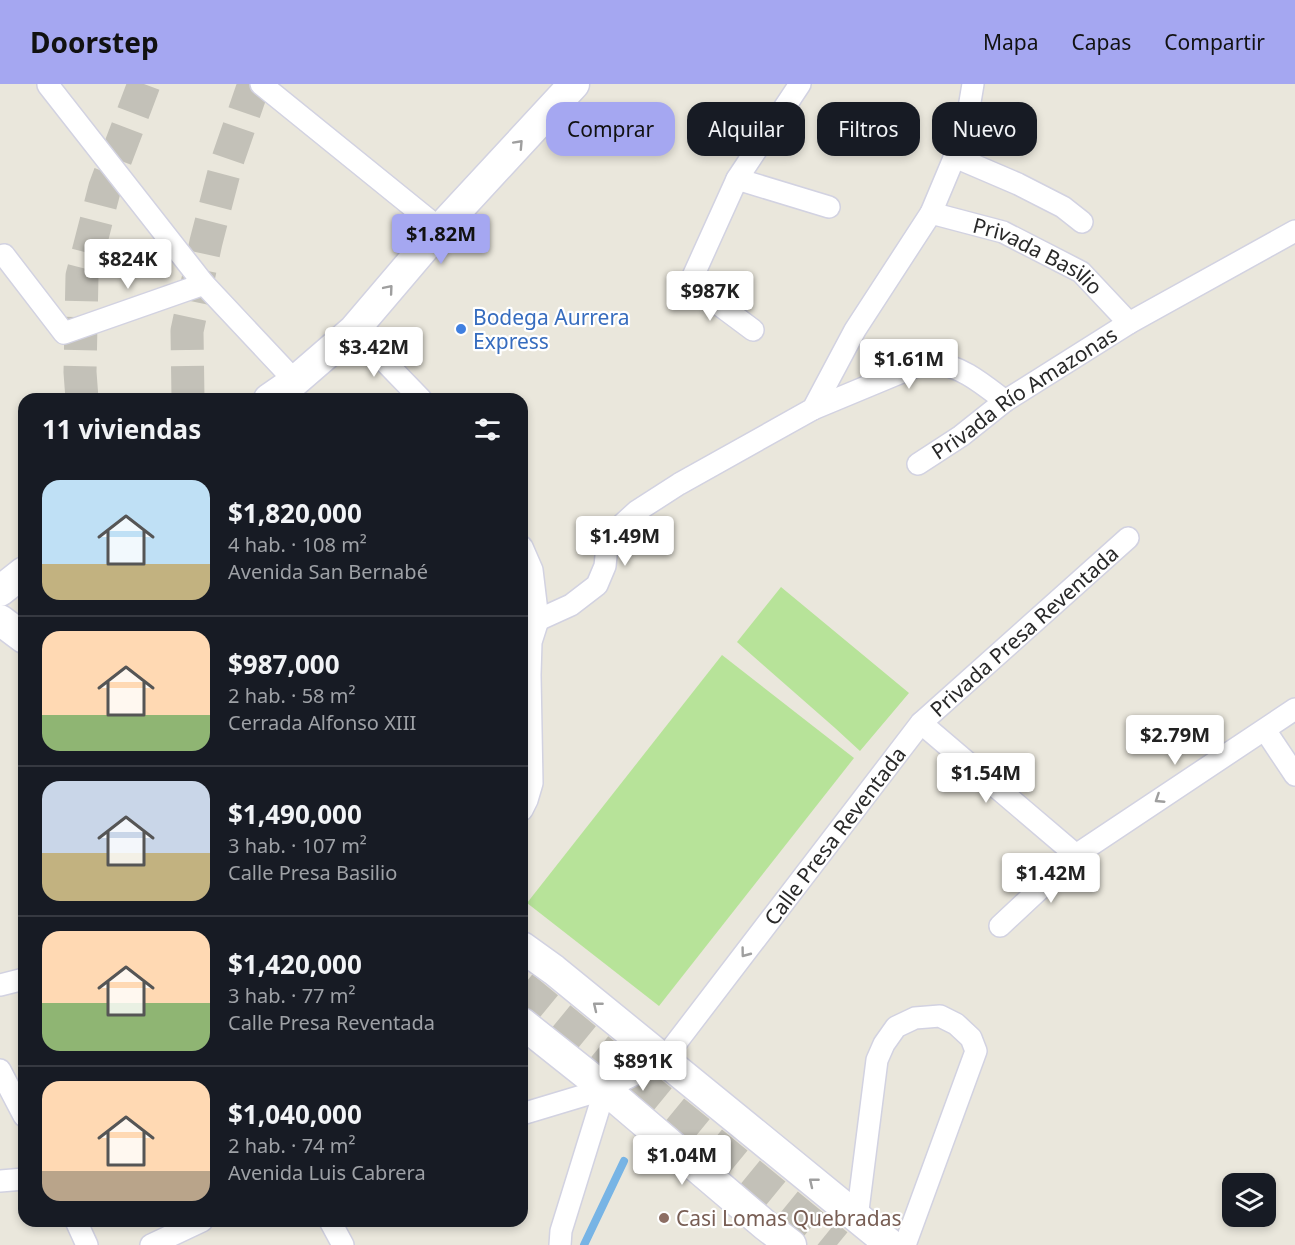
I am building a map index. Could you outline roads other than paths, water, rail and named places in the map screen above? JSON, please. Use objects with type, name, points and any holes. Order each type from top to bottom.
[{"type":"main road","points":[[278,393],[354,330],[440,229],[574,84]]},
{"type":"main road","points":[[0,620],[18,634]]},
{"type":"main road","points":[[528,951],[554,970],[891,1245]]},
{"type":"main road","points":[[528,1028],[605,1089],[791,1245]]},
{"type":"street","points":[[261,84],[440,229]]},
{"type":"street","points":[[753,330],[690,283],[737,179],[800,84]]},
{"type":"street","points":[[813,409],[855,330],[931,213],[965,132],[973,84]]},
{"type":"street","points":[[48,85],[204,284],[295,381]]},
{"type":"street","points":[[955,157],[1018,184],[1063,207],[1082,222]]},
{"type":"street","points":[[737,179],[829,207]]},
{"type":"street","name":"Privada Basilio","points":[[931,213],[1003,232],[1081,272],[1130,323]]},
{"type":"street","name":"Privada Río Amazonas","points":[[918,464],[961,436],[1005,401],[1130,323],[1295,231]]},
{"type":"street","points":[[4,255],[64,333],[204,284]]},
{"type":"street","points":[[354,330],[415,393]]},
{"type":"street","points":[[538,620],[571,604],[597,585],[605,566],[607,546],[614,532],[637,511],[679,484],[813,409],[914,367],[932,363],[952,367],[973,377],[1005,401]]},
{"type":"street","name":"Privada Presa Reventada","points":[[921,723],[1128,538]]},
{"type":"street","points":[[528,561],[532,570],[538,620],[531,642],[532,783],[528,797]]},
{"type":"street","points":[[1000,926],[1076,855],[1295,709]]},
{"type":"street","points":[[921,723],[1076,855]]},
{"type":"street","name":"Calle Presa Reventada","points":[[528,1112],[605,1089],[663,1060],[921,723]]},
{"type":"street","points":[[1265,730],[1295,775]]},
{"type":"street","points":[[0,985],[18,981]]},
{"type":"street","points":[[857,1218],[877,1060],[884,1044],[896,1027],[915,1018],[940,1016],[956,1024],[971,1038],[976,1051],[905,1245]]},
{"type":"street","points":[[0,1070],[18,1104]]},
{"type":"street","points":[[560,1245],[561,1231],[605,1089]]},
{"type":"street","points":[[0,1181],[18,1180]]},
{"type":"street","points":[[79,1227],[87,1245]]},
{"type":"street","points":[[152,1245],[190,1227]]},
{"type":"street","points":[[333,1227],[343,1245]]},
{"type":"waterway","points":[[584,1245],[624,1161]]},
{"type":"tunnel","points":[[82,393],[82,276],[105,187],[144,84]]},
{"type":"tunnel","points":[[188,393],[187,331],[206,242],[226,165],[254,84]]},
{"type":"tunnel","points":[[528,992],[837,1245]]},
{"type":"place","name":"Bodega Aurrera Express","points":[[461,329]]},
{"type":"place","name":"Casi Lomas Quebradas","points":[[664,1218]]}]
